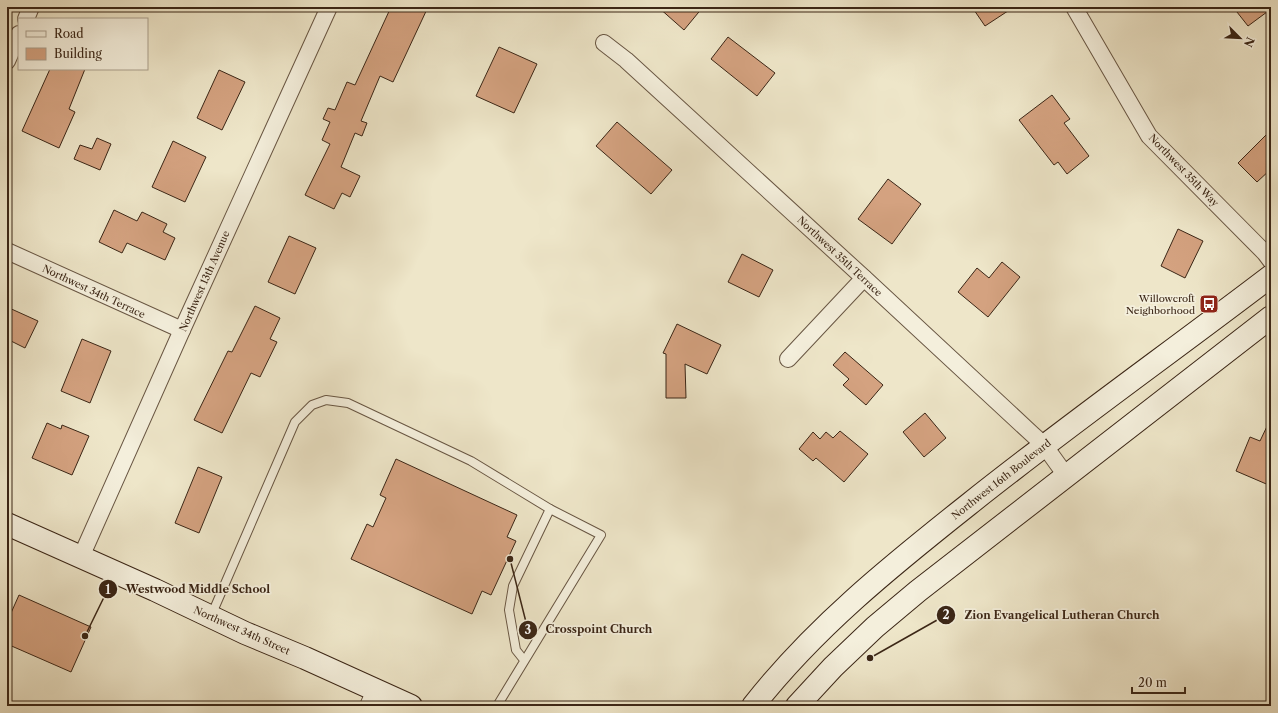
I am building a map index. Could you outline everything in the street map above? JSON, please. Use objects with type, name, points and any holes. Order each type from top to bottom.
[{"type":"main road","name":"Northwest 16th Boulevard","points":[[753,706],[769,685],[815,637],[852,600],[894,563],[1044,445],[1271,276]]},
{"type":"main road","points":[[797,706],[833,667],[875,627],[918,591],[1067,477],[1271,317]]},
{"type":"main road","name":"Northwest 34th Street","points":[[7,524],[210,616],[371,698],[411,706]]},
{"type":"street","points":[[26,18],[31,7]]},
{"type":"street","name":"Northwest 13th Avenue","points":[[81,557],[328,7]]},
{"type":"street","name":"Northwest 35th Way","points":[[1074,7],[1149,136],[1265,252],[1271,261]]},
{"type":"street","points":[[7,60],[18,36]]},
{"type":"street","name":"Northwest 35th Terrace","points":[[604,43],[626,60],[1044,445],[1067,477]]},
{"type":"street","name":"Northwest 34th Terrace","points":[[7,251],[182,330]]},
{"type":"street","points":[[788,360],[864,278]]},
{"type":"lane","points":[[210,616],[295,422],[312,405],[326,400],[348,403],[471,461],[550,509],[601,535],[497,706]]},
{"type":"lane","points":[[524,660],[516,650],[509,610],[514,586],[550,509]]},
{"type":"path","points":[[167,706],[180,703],[188,706]]},
{"type":"building","points":[[391,7],[428,7],[393,82],[380,76],[361,121],[367,123],[362,136],[355,133],[341,167],[360,176],[350,197],[342,193],[334,209],[305,195],[330,144],[322,140],[330,122],[323,119],[328,108],[335,110],[347,82],[355,85]]},
{"type":"building","points":[[658,7],[703,7],[684,30]]},
{"type":"building","points":[[972,7],[1014,7],[985,26]]},
{"type":"building","points":[[1233,7],[1271,7],[1271,9],[1248,26]]},
{"type":"building","points":[[728,37],[775,73],[757,96],[711,59]]},
{"type":"building","points":[[499,47],[537,64],[514,113],[476,96]]},
{"type":"building","points":[[50,70],[85,70],[69,109],[75,112],[59,148],[22,131]]},
{"type":"building","points":[[219,70],[245,82],[222,130],[197,118]]},
{"type":"building","points":[[1052,95],[1070,119],[1064,123],[1089,156],[1067,174],[1058,162],[1054,165],[1019,120]]},
{"type":"building","points":[[617,122],[672,170],[651,194],[596,146]]},
{"type":"building","points":[[1271,130],[1271,169],[1257,182],[1238,163]]},
{"type":"building","points":[[97,138],[111,144],[100,170],[74,159],[80,145],[92,149]]},
{"type":"building","points":[[173,141],[206,157],[185,202],[152,187]]},
{"type":"building","points":[[888,179],[921,204],[892,244],[858,219]]},
{"type":"building","points":[[114,210],[137,221],[142,212],[167,224],[163,232],[175,238],[165,260],[127,243],[122,253],[99,242]]},
{"type":"building","points":[[1178,229],[1203,241],[1185,278],[1161,266]]},
{"type":"building","points":[[289,236],[316,248],[295,294],[268,282]]},
{"type":"building","points":[[742,254],[773,270],[759,297],[728,282]]},
{"type":"building","points":[[1002,262],[1020,277],[988,317],[958,292],[977,268],[989,278]]},
{"type":"building","points":[[255,306],[280,318],[270,339],[277,342],[260,377],[251,373],[222,433],[194,420],[228,351],[232,352]]},
{"type":"building","points":[[7,307],[38,321],[25,348],[7,339]]},
{"type":"building","points":[[677,324],[721,345],[707,374],[685,364],[686,398],[666,398],[666,354],[663,353]]},
{"type":"building","points":[[82,339],[111,351],[90,403],[61,391]]},
{"type":"building","points":[[845,352],[883,385],[866,405],[843,385],[849,379],[833,365]]},
{"type":"building","points":[[925,413],[946,438],[924,457],[903,432]]},
{"type":"building","points":[[1271,418],[1271,486],[1236,471],[1250,437],[1260,441]]},
{"type":"building","points":[[47,423],[61,429],[62,425],[89,436],[72,475],[32,458]]},
{"type":"building","points":[[840,431],[868,454],[844,482],[816,458],[813,461],[799,449],[813,432],[820,439],[826,432],[833,438]]},
{"type":"building","points":[[396,459],[517,515],[507,537],[516,541],[491,595],[482,591],[472,614],[351,559],[367,524],[373,527],[386,498],[380,495]]},
{"type":"building","points":[[198,467],[222,477],[199,533],[175,523]]},
{"type":"building","points":[[19,595],[91,627],[71,672],[7,644],[7,622]]},
{"type":"place","name":"Willowcroft Neighborhood","points":[[1209,304]]},
{"type":"place","name":"Crosspoint Church","points":[[510,559]]},
{"type":"place","name":"Westwood Middle School","points":[[85,636]]},
{"type":"place","name":"Zion Evangelical Lutheran Church","points":[[870,658]]}]
